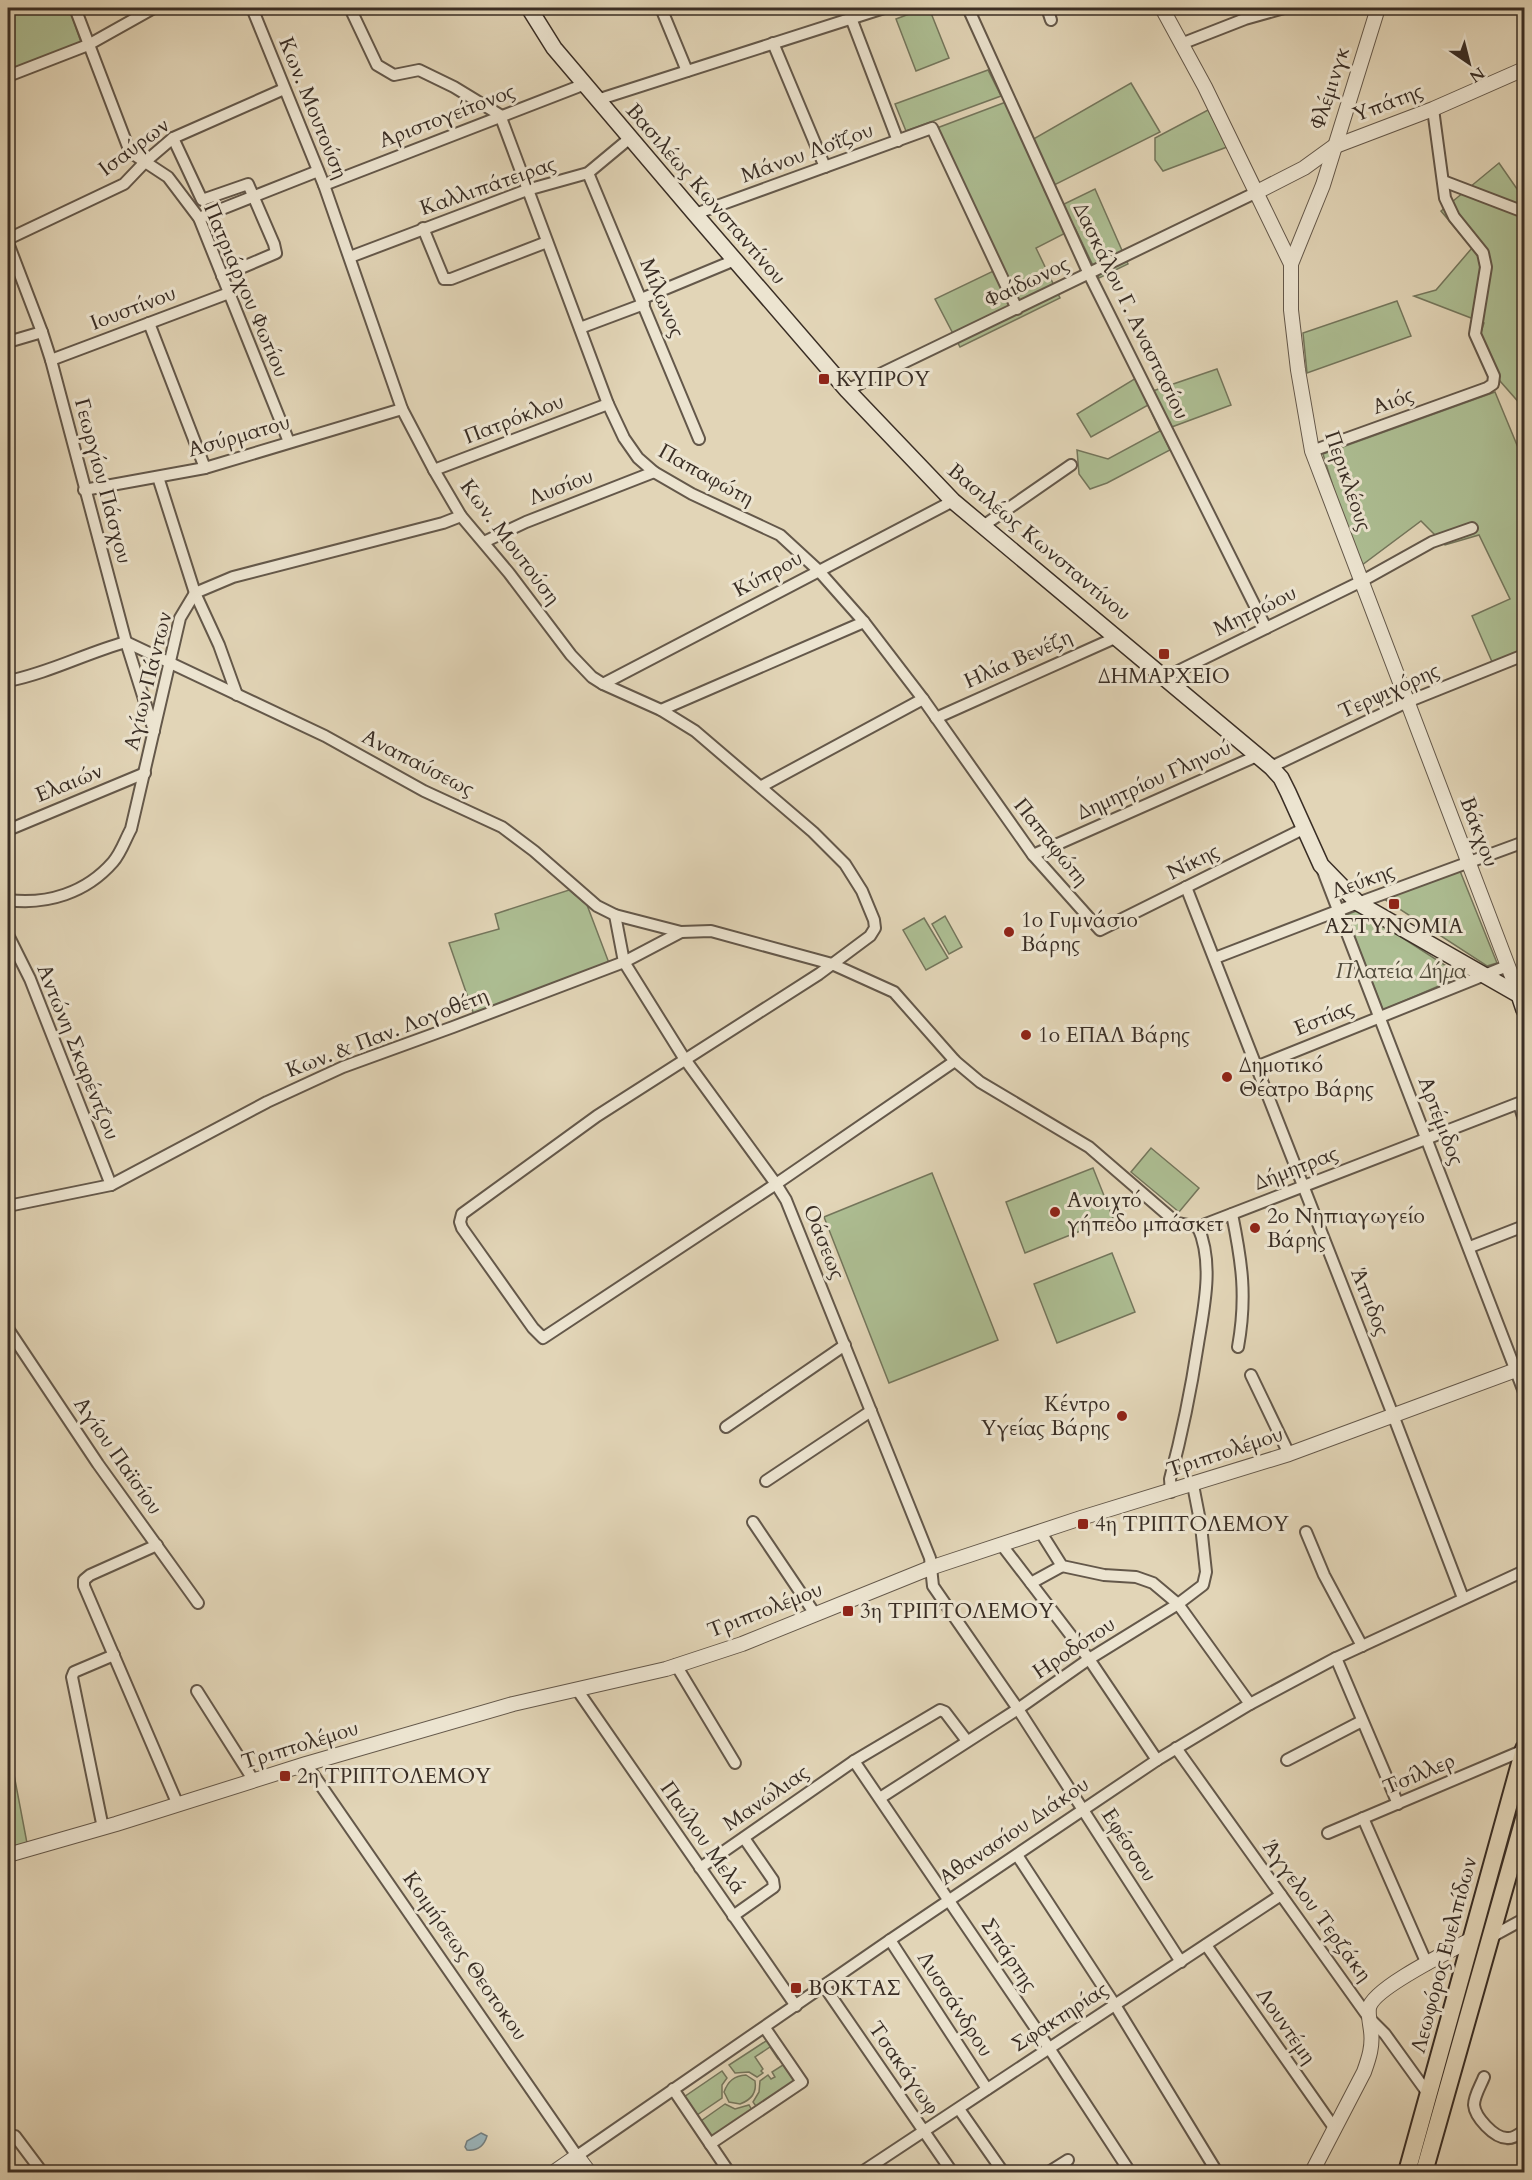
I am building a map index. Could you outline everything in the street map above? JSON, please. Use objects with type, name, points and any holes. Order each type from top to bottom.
[{"type":"main road","name":"Βασιλέως Κωνσταντίνου","points":[[529,8],[554,48],[695,214],[847,390],[953,501],[1259,755],[1281,778],[1321,865],[1358,903],[1519,995]]},
{"type":"main road","name":"Βάκχου","points":[[1519,995],[1524,1010]]},
{"type":"main road","name":"Λεωφόρος Ευελπίδων","points":[[1407,2172],[1524,1749]]},
{"type":"main road","name":"Λεωφόρος Ευελπίδων","points":[[1424,2172],[1524,1819]]},
{"type":"street","name":"Πατριάρχου Φωτίου","points":[[75,8],[130,152],[168,177],[199,218],[289,442]]},
{"type":"street","points":[[8,76],[88,45],[154,8]]},
{"type":"street","name":"Κων. Μουτούση","points":[[252,8],[324,185],[402,409],[460,516],[484,542],[571,655],[592,676],[603,684],[661,710],[695,731],[762,786],[845,864],[862,891],[874,920],[875,928],[870,936],[832,964],[597,1116],[462,1214],[460,1222],[462,1228],[533,1328],[543,1338],[776,1184]]},
{"type":"street","points":[[350,8],[377,65],[394,75],[419,70],[454,87],[500,115]]},
{"type":"street","points":[[661,8],[687,71]]},
{"type":"street","points":[[597,100],[851,18],[864,11],[884,8]]},
{"type":"street","name":"Δασκάλου Γ. Αναστασίου","points":[[968,8],[1089,274],[1266,628]]},
{"type":"street","points":[[1047,8],[1051,20]]},
{"type":"street","name":"Περικλέους","points":[[1162,8],[1257,192],[1291,264]]},
{"type":"street","points":[[1181,44],[1245,19],[1284,8]]},
{"type":"street","name":"Φλέμινγκ","points":[[1333,147],[1378,8]]},
{"type":"street","points":[[851,18],[898,141]]},
{"type":"street","points":[[773,43],[825,166]]},
{"type":"street","name":"Υπάτης","points":[[1257,192],[1304,168],[1333,147],[1433,109],[1524,69]]},
{"type":"street","name":"Αριστογείτονος","points":[[324,185],[585,84]]},
{"type":"street","name":"Ισαύρων","points":[[8,238],[124,184],[173,138],[284,89]]},
{"type":"street","points":[[1433,109],[1443,181],[1524,212]]},
{"type":"street","name":"Παπαφώτη","points":[[500,115],[608,404],[638,458],[654,472],[692,494],[780,535],[818,570],[864,622],[923,699],[1033,855],[1100,930]]},
{"type":"street","name":"Μάνου Λοΐζου","points":[[695,214],[932,128],[1017,309]]},
{"type":"street","points":[[173,138],[202,200],[248,184],[276,253],[222,276]]},
{"type":"street","name":"Καλλιπάτειρας","points":[[350,257],[527,190],[588,173],[630,138]]},
{"type":"street","name":"Περικλέους","points":[[1333,147],[1323,185],[1291,264],[1291,310],[1298,370],[1312,451],[1407,702]]},
{"type":"street","points":[[1304,168],[1323,185]]},
{"type":"street","points":[[199,218],[318,171]]},
{"type":"street","name":"Μίλωνος","points":[[588,173],[699,439]]},
{"type":"street","name":"Αιός","points":[[1312,451],[1493,384],[1494,376],[1475,334],[1486,267],[1485,260],[1483,254],[1454,217],[1445,198],[1443,181]]},
{"type":"street","name":"Φαίδωνος","points":[[847,390],[1257,192]]},
{"type":"street","points":[[423,228],[444,279],[451,279],[547,242]]},
{"type":"street","name":"Γεωργίου Πάσχου","points":[[8,243],[51,360],[126,642],[154,732]]},
{"type":"street","points":[[580,328],[735,260]]},
{"type":"street","name":"Ιουστίνου","points":[[51,360],[229,293]]},
{"type":"street","points":[[149,323],[205,468]]},
{"type":"street","points":[[8,342],[42,332]]},
{"type":"street","name":"Πατρόκλου","points":[[434,470],[608,404]]},
{"type":"street","name":"Ασύρματου","points":[[84,490],[205,468],[402,409]]},
{"type":"street","points":[[983,526],[1071,465]]},
{"type":"street","name":"Λυσίου","points":[[484,542],[526,522],[654,472]]},
{"type":"street","points":[[158,477],[195,593],[219,645],[237,695]]},
{"type":"street","name":"Κύπρου","points":[[603,684],[953,501]]},
{"type":"street","name":"Αγίων Πάντων","points":[[8,900],[28,902],[61,897],[94,881],[115,860],[131,829],[180,618],[195,593],[233,577],[443,523],[460,516]]},
{"type":"street","name":"Μητρώου","points":[[1166,677],[1362,581],[1432,542],[1472,528]]},
{"type":"street","points":[[661,710],[864,622]]},
{"type":"street","name":"Ηλία Βενέζη","points":[[936,718],[1117,637]]},
{"type":"street","points":[[8,681],[32,676],[126,642]]},
{"type":"street","name":"Αναπαύσεως","points":[[126,642],[325,736],[424,791],[502,827],[534,850],[597,906],[615,915],[681,932]]},
{"type":"street","name":"Τερψιχόρης","points":[[1271,767],[1407,702],[1524,655]]},
{"type":"street","points":[[762,786],[923,699]]},
{"type":"street","name":"Βάκχου","points":[[1407,702],[1519,995]]},
{"type":"street","name":"Δημητρίου Γληνού","points":[[1033,855],[1259,755]]},
{"type":"street","name":"Ελαιών","points":[[8,830],[145,773]]},
{"type":"street","name":"Νίκης","points":[[1100,930],[1303,829]]},
{"type":"street","name":"Λεύκης","points":[[1215,958],[1524,842]]},
{"type":"street","name":"Αρτέμιδος","points":[[1321,865],[1427,1139],[1520,1369],[1524,1392]]},
{"type":"street","name":"Άττιδος","points":[[1186,887],[1394,1415],[1463,1598]]},
{"type":"street","points":[[615,915],[624,962]]},
{"type":"street","points":[[681,932],[711,931],[832,964],[894,992],[955,1061],[980,1082],[1089,1147],[1177,1223],[1198,1227],[1203,1239],[1206,1279],[1189,1405],[1170,1479],[1171,1492]]},
{"type":"street","name":"Κων. & Παν. Λογοθέτη","points":[[8,1206],[111,1185],[267,1102],[343,1067],[624,962],[681,932]]},
{"type":"street","name":"Αντώνη Σκαρέντζου","points":[[8,934],[30,979],[111,1185]]},
{"type":"street","name":"Οάσεως","points":[[624,962],[684,1059],[786,1200],[930,1558],[930,1568]]},
{"type":"street","name":"Εστίας","points":[[1256,1066],[1507,966]]},
{"type":"street","points":[[776,1184],[955,1061]]},
{"type":"street","points":[[1522,1102],[1524,1120]]},
{"type":"street","name":"Δήμητρας","points":[[1198,1227],[1522,1102]]},
{"type":"street","points":[[1232,1214],[1240,1253],[1244,1291],[1244,1316],[1239,1347]]},
{"type":"street","points":[[1470,1247],[1524,1226]]},
{"type":"street","name":"Αγίου Παϊσίου","points":[[8,1329],[98,1464],[198,1603]]},
{"type":"street","points":[[726,1428],[845,1345]]},
{"type":"street","name":"Τριπτολέμου","points":[[8,1855],[103,1828],[306,1764],[513,1704],[578,1691],[676,1665],[742,1644],[930,1568],[1289,1454],[1520,1369]]},
{"type":"street","points":[[1251,1375],[1289,1454]]},
{"type":"street","points":[[766,1481],[871,1411]]},
{"type":"street","name":"Ηροδότου","points":[[880,1798],[1018,1709],[1089,1659],[1178,1604],[1203,1585],[1206,1572],[1201,1526],[1192,1485]]},
{"type":"street","points":[[753,1522],[815,1614]]},
{"type":"street","points":[[1040,1532],[1062,1566]]},
{"type":"street","points":[[1306,1532],[1324,1575],[1362,1646]]},
{"type":"street","points":[[1002,1544],[1089,1659],[1157,1760]]},
{"type":"street","points":[[157,1545],[90,1575],[84,1580],[84,1587],[178,1805]]},
{"type":"street","points":[[1031,1583],[1062,1566],[1104,1575],[1136,1577],[1154,1583],[1178,1604],[1250,1704]]},
{"type":"street","name":"Εφέσσου","points":[[930,1568],[933,1586],[1018,1709],[1181,1962]]},
{"type":"street","name":"Αθανασίου Διάκου","points":[[554,2172],[890,1940],[1176,1748],[1250,1704],[1336,1658],[1524,1571]]},
{"type":"street","points":[[103,1828],[72,1677],[74,1672],[114,1655]]},
{"type":"street","points":[[1336,1658],[1398,1804]]},
{"type":"street","points":[[676,1665],[735,1763]]},
{"type":"street","points":[[197,1691],[254,1781]]},
{"type":"street","name":"Παύλου Μελά","points":[[578,1691],[796,2006]]},
{"type":"street","name":"Μανώλιας","points":[[700,1868],[854,1761],[940,1710],[945,1712],[967,1741]]},
{"type":"street","points":[[1287,1760],[1362,1721]]},
{"type":"street","name":"Άγγελου Τερζάκη","points":[[1176,1748],[1369,2018],[1385,2034],[1429,2095]]},
{"type":"street","name":"Τσίλλερ","points":[[1328,1833],[1524,1749]]},
{"type":"street","name":"Σπάρτης","points":[[854,1761],[1049,2048],[1130,2172]]},
{"type":"street","name":"Κοιμήσεως Θεοτοκου","points":[[306,1764],[588,2172]]},
{"type":"street","points":[[1363,1818],[1427,1964]]},
{"type":"street","points":[[733,1916],[774,1887],[773,1880],[744,1838]]},
{"type":"street","points":[[1017,1855],[1114,2005],[1217,2172]]},
{"type":"street","name":"Σφακτηρίας","points":[[865,2172],[1281,1895]]},
{"type":"street","points":[[1491,1937],[1524,1919]]},
{"type":"street","points":[[1312,2172],[1370,2056],[1372,2043],[1369,2006],[1372,2000],[1389,1984],[1472,1939]]},
{"type":"street","name":"Λυσσάνδρου","points":[[890,1940],[987,2089]]},
{"type":"street","name":"Λουντέμη","points":[[1206,1945],[1335,2129]]},
{"type":"street","name":"Τσακάγωφ","points":[[825,1986],[952,2172]]},
{"type":"street","points":[[710,2144],[802,2082],[765,2028]]},
{"type":"street","points":[[1484,2077],[1474,2102],[1481,2119],[1501,2137],[1511,2138],[1524,2131]]},
{"type":"street","points":[[673,2089],[729,2172]]},
{"type":"street","points":[[959,2109],[1003,2172]]},
{"type":"street","points":[[8,2138],[15,2136],[42,2172]]},
{"type":"street","points":[[1049,2172],[1068,2160]]},
{"type":"green space","points":[[30,8],[69,8],[82,45],[8,73],[8,15]]},
{"type":"green space","points":[[929,8],[949,58],[916,71],[896,19]]},
{"type":"green space","points":[[988,70],[1001,96],[906,131],[895,104]]},
{"type":"green space","points":[[1131,83],[1160,132],[1044,190],[1054,209],[1095,189],[1128,264],[1099,278],[1075,228],[1036,248],[1060,298],[960,347],[935,299],[1002,267],[937,128],[1006,102],[1025,144]]},
{"type":"green space","points":[[1208,110],[1227,147],[1163,171],[1155,160],[1155,138]]},
{"type":"green space","points":[[1499,163],[1524,199],[1524,405],[1522,406],[1500,381],[1479,338],[1484,323],[1414,296],[1436,290],[1472,248],[1441,211]]},
{"type":"green space","points":[[1397,301],[1411,336],[1307,373],[1303,333]]},
{"type":"green space","points":[[1217,369],[1231,405],[1161,431],[1170,450],[1107,483],[1090,489],[1079,474],[1077,450],[1108,459],[1160,431],[1148,405],[1091,437],[1077,414],[1136,378],[1144,394]]},
{"type":"green space","points":[[1495,392],[1524,462],[1524,650],[1493,664],[1472,616],[1510,599],[1479,535],[1445,545],[1421,521],[1358,568],[1323,454]]},
{"type":"green space","name":"Πλατεία Δήμα","points":[[1460,871],[1497,963],[1487,966],[1384,899]]},
{"type":"green space","points":[[569,890],[587,905],[609,963],[474,1015],[449,943],[499,929],[495,914]]},
{"type":"green space","name":"Πλατεία Δήμα","points":[[1359,910],[1462,976],[1383,1010],[1346,915]]},
{"type":"green space","points":[[945,916],[962,947],[949,954],[932,924]]},
{"type":"green space","points":[[924,918],[948,958],[926,970],[903,930]]},
{"type":"green space","points":[[1151,1148],[1199,1188],[1179,1212],[1131,1172]]},
{"type":"green space","points":[[1093,1168],[1113,1218],[1025,1253],[1006,1202]]},
{"type":"green space","points":[[932,1173],[998,1340],[889,1383],[824,1217]]},
{"type":"green space","points":[[1112,1253],[1135,1312],[1057,1343],[1034,1284]]},
{"type":"green space","points":[[8,1743],[27,1843],[8,1849]]},
{"type":"green space","points":[[769,2039],[782,2056],[778,2059],[770,2047],[755,2057],[763,2073],[757,2077],[749,2072],[735,2073],[729,2065]]},
{"type":"green space","points":[[786,2063],[799,2081],[758,2109],[753,2102],[759,2092],[760,2081],[768,2075],[771,2079],[775,2077],[772,2072]]},
{"type":"green space","points":[[722,2071],[727,2078],[722,2085],[722,2098],[697,2115],[684,2097]]},
{"type":"green space","points":[[746,2075],[755,2081],[752,2095],[740,2104],[729,2102],[724,2092],[727,2085],[735,2078]]},
{"type":"green space","points":[[725,2104],[735,2109],[749,2105],[753,2112],[713,2140],[701,2121]]},
{"type":"water","points":[[481,2133],[487,2136],[482,2145],[474,2150],[467,2150],[465,2147],[467,2141]]},
{"type":"place","name":"ΚΥΠΡΟΥ","points":[[824,379]]},
{"type":"place","name":"ΔΗΜΑΡΧΕΙΟ","points":[[1164,654]]},
{"type":"place","name":"ΑΣΤΥΝΟΜΙΑ","points":[[1394,904]]},
{"type":"place","name":"1ο Γυμνάσιο Βάρης","points":[[1009,932]]},
{"type":"place","name":"1ο ΕΠΑΛ Βάρης","points":[[1026,1035]]},
{"type":"place","name":"Δημοτικό Θέατρο Βάρης","points":[[1227,1077]]},
{"type":"place","name":"Ανοιχτό γήπεδο μπάσκετ","points":[[1055,1212]]},
{"type":"place","name":"2ο Νηπιαγωγείο Βάρης","points":[[1255,1228]]},
{"type":"place","name":"Κέντρο Υγείας Βάρης","points":[[1122,1416]]},
{"type":"place","name":"4η ΤΡΙΠΤΟΛΕΜΟΥ","points":[[1083,1524]]},
{"type":"place","name":"3η ΤΡΙΠΤΟΛΕΜΟΥ","points":[[848,1611]]},
{"type":"place","name":"2η ΤΡΙΠΤΟΛΕΜΟΥ","points":[[285,1776]]},
{"type":"place","name":"ΒΟΚΤΑΣ","points":[[796,1988]]}]
